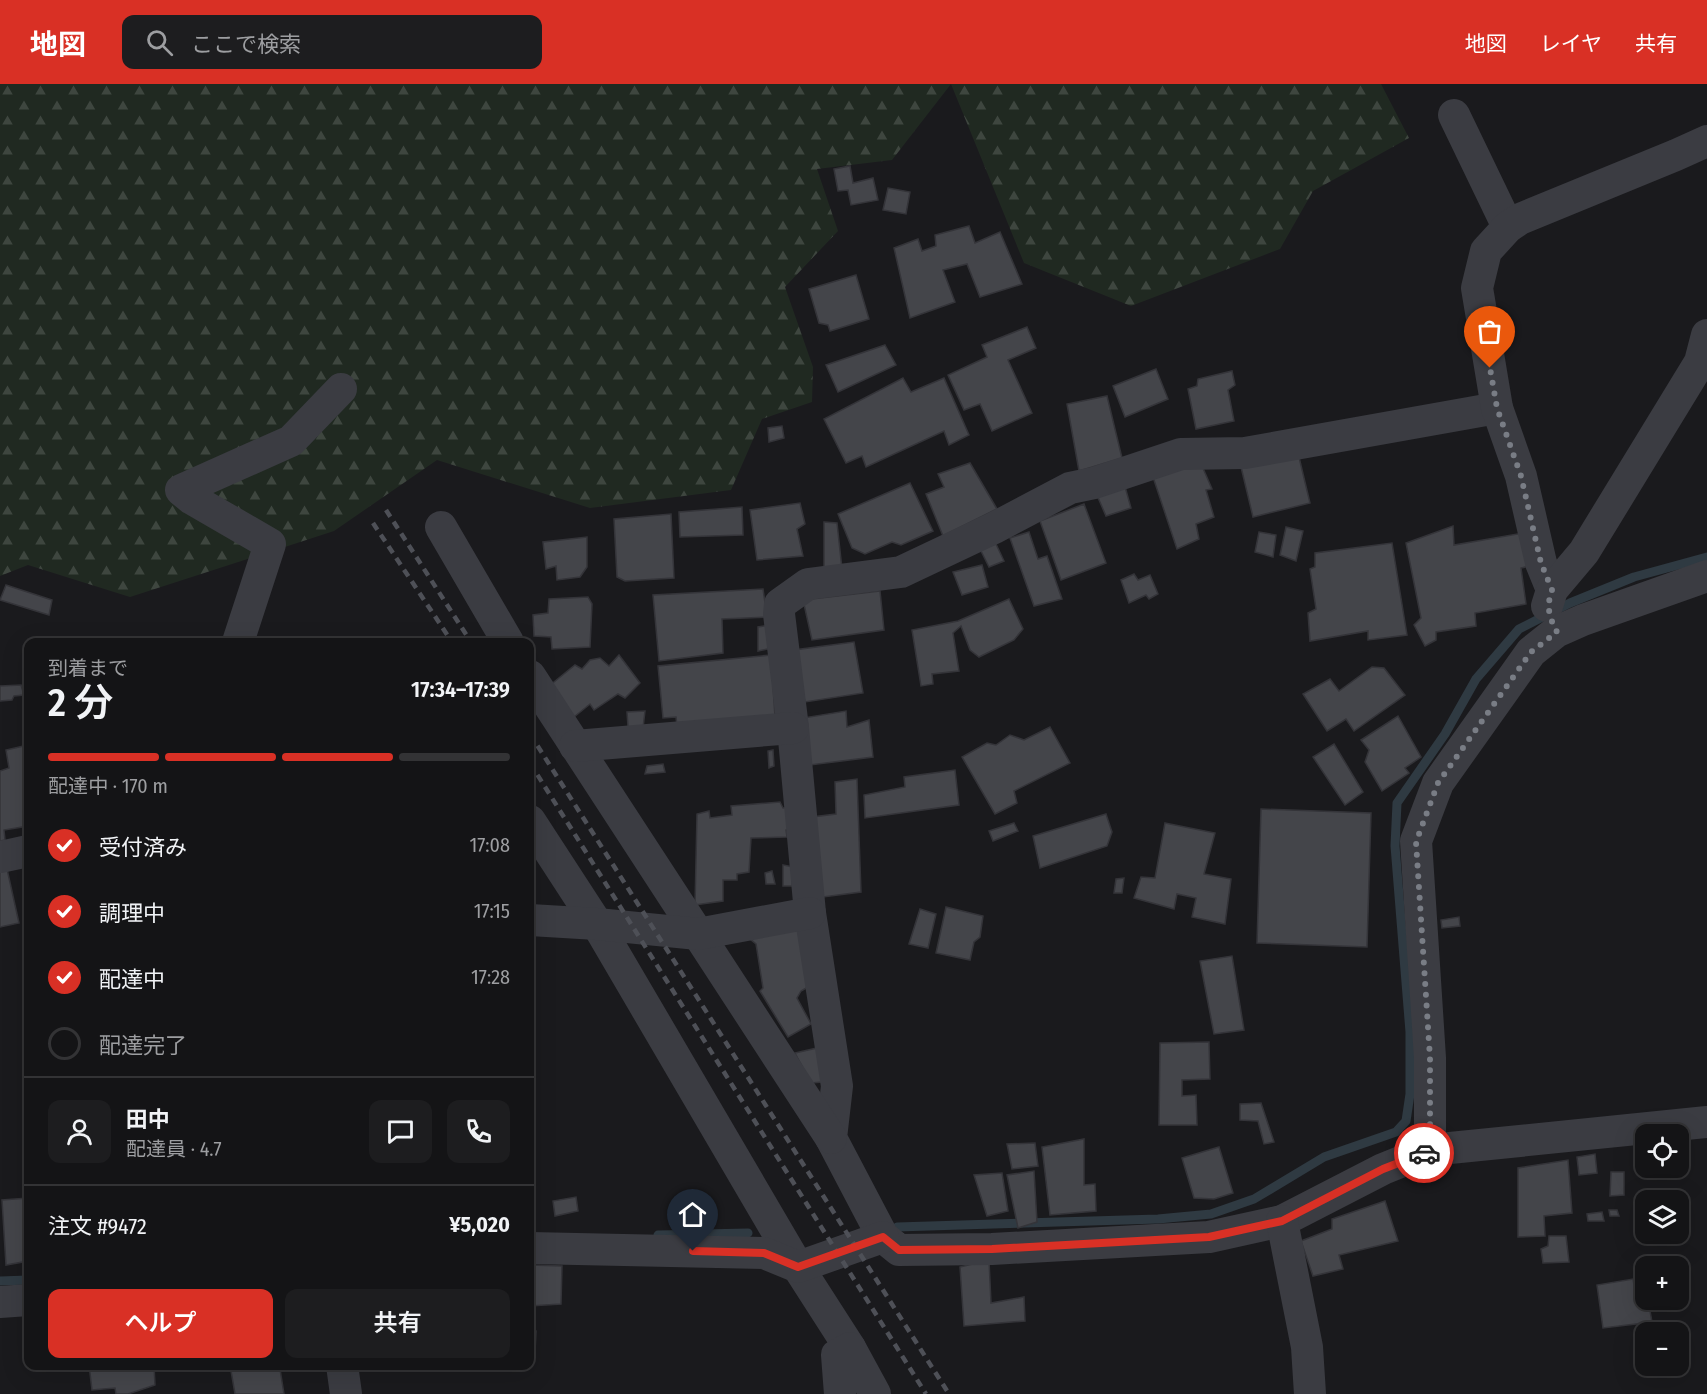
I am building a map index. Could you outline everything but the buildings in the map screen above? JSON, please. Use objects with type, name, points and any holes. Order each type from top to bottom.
[{"type":"street","points":[[1454,115],[1508,227]]},
{"type":"street","points":[[1551,612],[1521,476],[1497,408],[1477,288],[1486,251],[1508,227],[1520,219],[1707,141]]},
{"type":"street","points":[[1430,1150],[1430,1058],[1416,842],[1438,783],[1531,652],[1584,552],[1700,362],[1707,335]]},
{"type":"street","points":[[239,638],[270,544],[192,499],[182,490],[291,441],[341,389]]},
{"type":"street","points":[[831,1138],[837,1086],[810,913],[794,728],[779,614],[780,604],[808,584],[901,572],[994,528],[1070,488],[1094,483],[1181,454],[1245,453],[1497,408]]},
{"type":"street","points":[[441,527],[506,638]]},
{"type":"street","points":[[1551,612],[1583,620],[1707,576]]},
{"type":"street","points":[[534,682],[831,1138],[883,1237],[899,1250],[992,1249],[1209,1237],[1282,1221],[1383,1169],[1430,1150],[1707,1122]]},
{"type":"street","points":[[575,747],[794,728]]},
{"type":"street","points":[[534,827],[597,924],[798,1267],[850,1348],[875,1394]]},
{"type":"street","points":[[0,857],[24,852]]},
{"type":"street","points":[[534,920],[698,934],[810,913]]},
{"type":"street","points":[[1282,1221],[1307,1347],[1310,1394]]},
{"type":"street","points":[[534,1248],[764,1253],[798,1267],[883,1237]]},
{"type":"street","points":[[0,1302],[24,1300]]},
{"type":"street","points":[[840,1394],[837,1355],[850,1348]]},
{"type":"street","points":[[343,1370],[346,1394]]},
{"type":"green space","points":[[0,84],[951,84],[892,160],[817,169],[838,231],[785,287],[813,367],[812,402],[762,419],[731,490],[590,508],[437,460],[334,531],[130,597],[28,565],[0,576]]},
{"type":"green space","points":[[951,84],[1381,84],[1409,138],[1313,191],[1280,249],[1131,306],[1024,263]]},
{"type":"waterway","points":[[897,1227],[1158,1219],[1211,1214],[1254,1199],[1324,1157],[1396,1132],[1406,1121],[1410,1094],[1410,1032],[1395,846],[1397,803],[1445,734],[1476,679],[1519,629],[1570,603],[1634,577],[1707,557]]},
{"type":"waterway","points":[[658,1235],[748,1233]]},
{"type":"waterway","points":[[0,1281],[24,1280]]},
{"type":"railway","points":[[386,510],[468,638]]},
{"type":"railway","points":[[373,523],[449,638]]},
{"type":"railway","points":[[534,740],[949,1394]]},
{"type":"railway","points":[[534,769],[926,1394]]},
{"type":"way so far","points":[[1424,1153],[1430,1150],[1430,1058],[1416,842],[1438,783],[1531,652],[1557,632],[1550,620],[1547,604],[1552,590],[1541,563],[1521,476],[1497,408],[1490,368]]},
{"type":"route","points":[[693,1251],[764,1253],[798,1267],[883,1237],[899,1250],[992,1249],[1209,1237],[1282,1221],[1383,1169],[1424,1153]]}]
